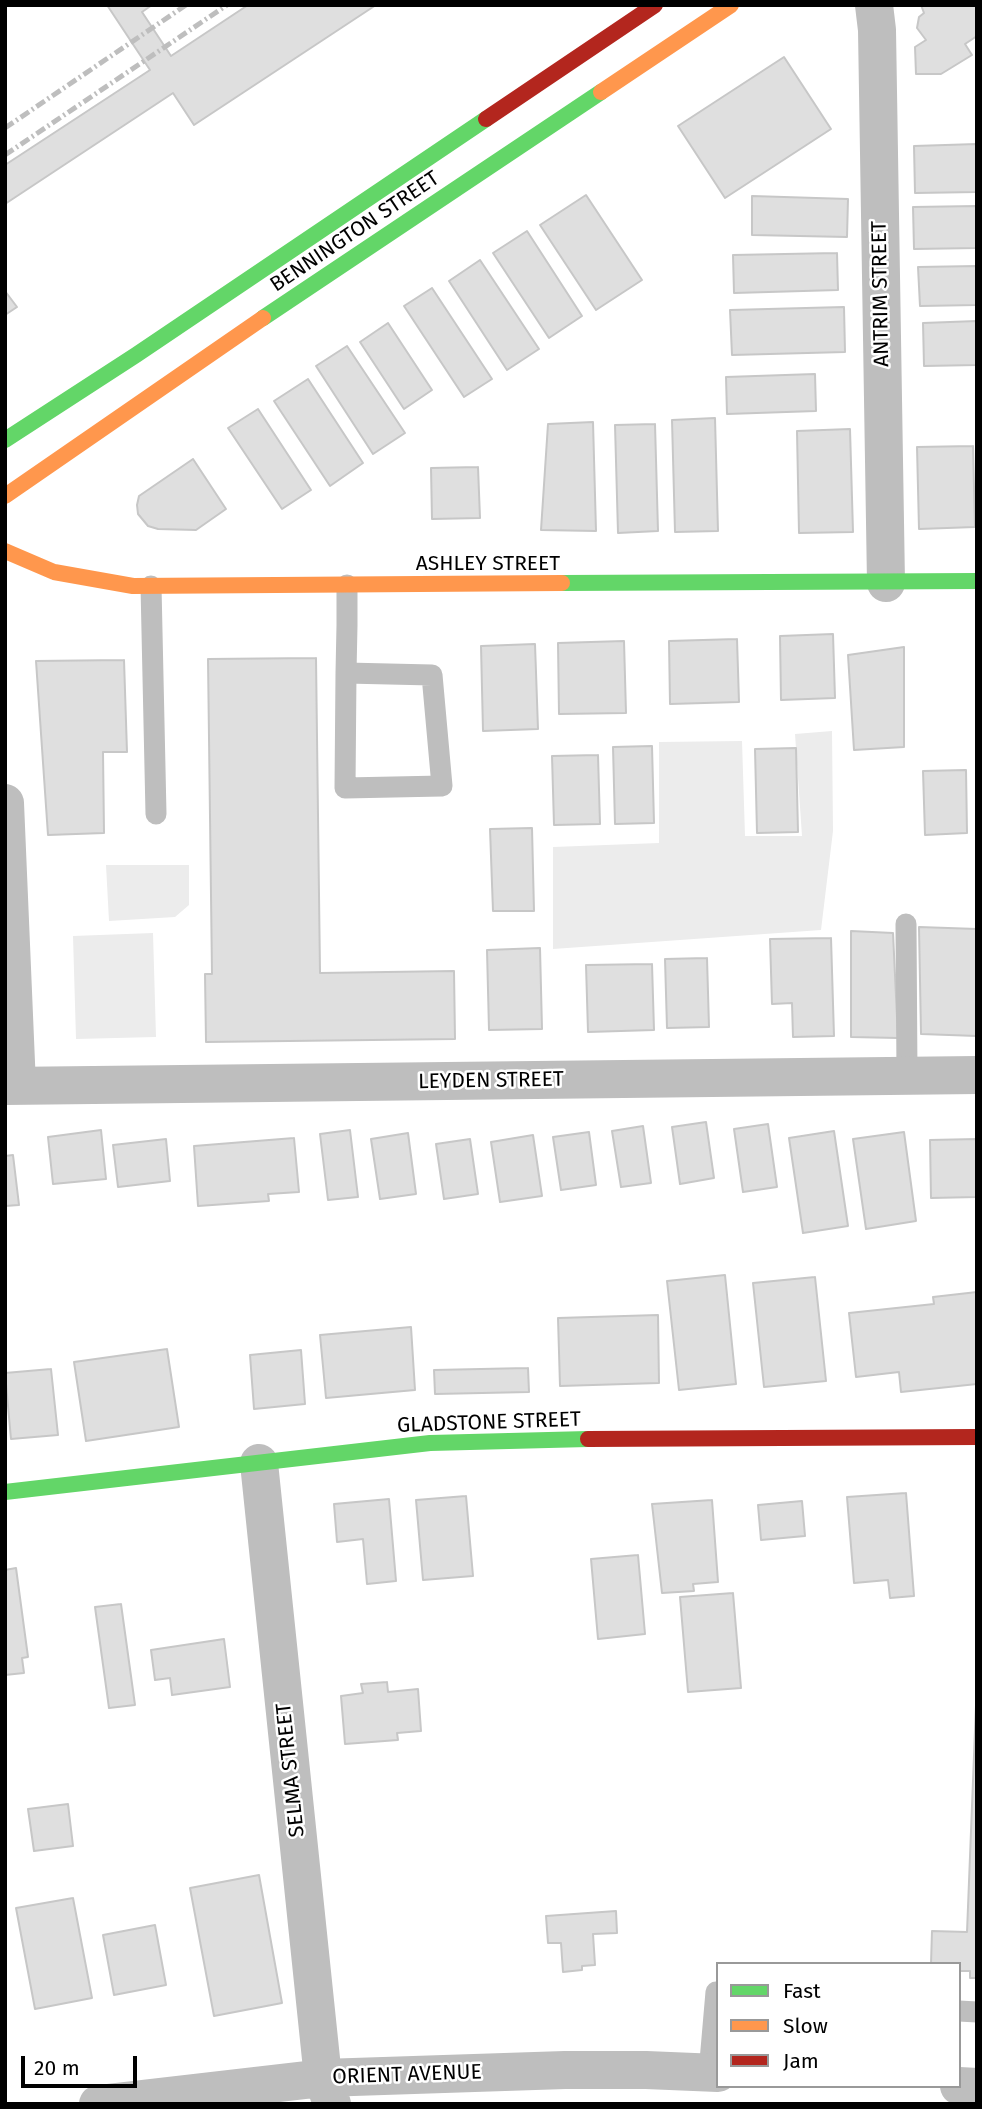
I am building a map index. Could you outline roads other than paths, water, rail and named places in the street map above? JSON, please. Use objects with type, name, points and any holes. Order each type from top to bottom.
[{"type":"street","name":"BENNINGTON STREET","points":[[5,440],[136,355],[655,5]]},
{"type":"street","name":"BENNINGTON STREET","points":[[5,496],[184,371],[731,5]]},
{"type":"street","name":"ANTRIM STREET","points":[[874,5],[877,30],[886,583]]},
{"type":"street","points":[[570,62],[593,97]]},
{"type":"street","name":"ASHLEY STREET","points":[[5,551],[54,572],[132,586],[977,581]]},
{"type":"street","points":[[5,803],[11,1086]]},
{"type":"street","name":"LEYDEN STREET","points":[[11,1086],[977,1075]]},
{"type":"street","name":"GLADSTONE STREET","points":[[5,1492],[430,1443],[691,1437],[977,1437]]},
{"type":"street","name":"SELMA STREET","points":[[259,1463],[328,2091]]},
{"type":"street","name":"ORIENT AVENUE","points":[[97,2104],[328,2091],[565,2070],[713,2073]]},
{"type":"lane","points":[[346,673],[432,675],[442,786],[345,788],[346,673],[347,585]]},
{"type":"lane","points":[[151,586],[156,814]]},
{"type":"lane","points":[[906,924],[907,1076]]},
{"type":"lane","points":[[713,2073],[716,2025]]},
{"type":"railway","points":[[5,128],[186,5]]},
{"type":"railway","points":[[5,155],[227,5]]}]
